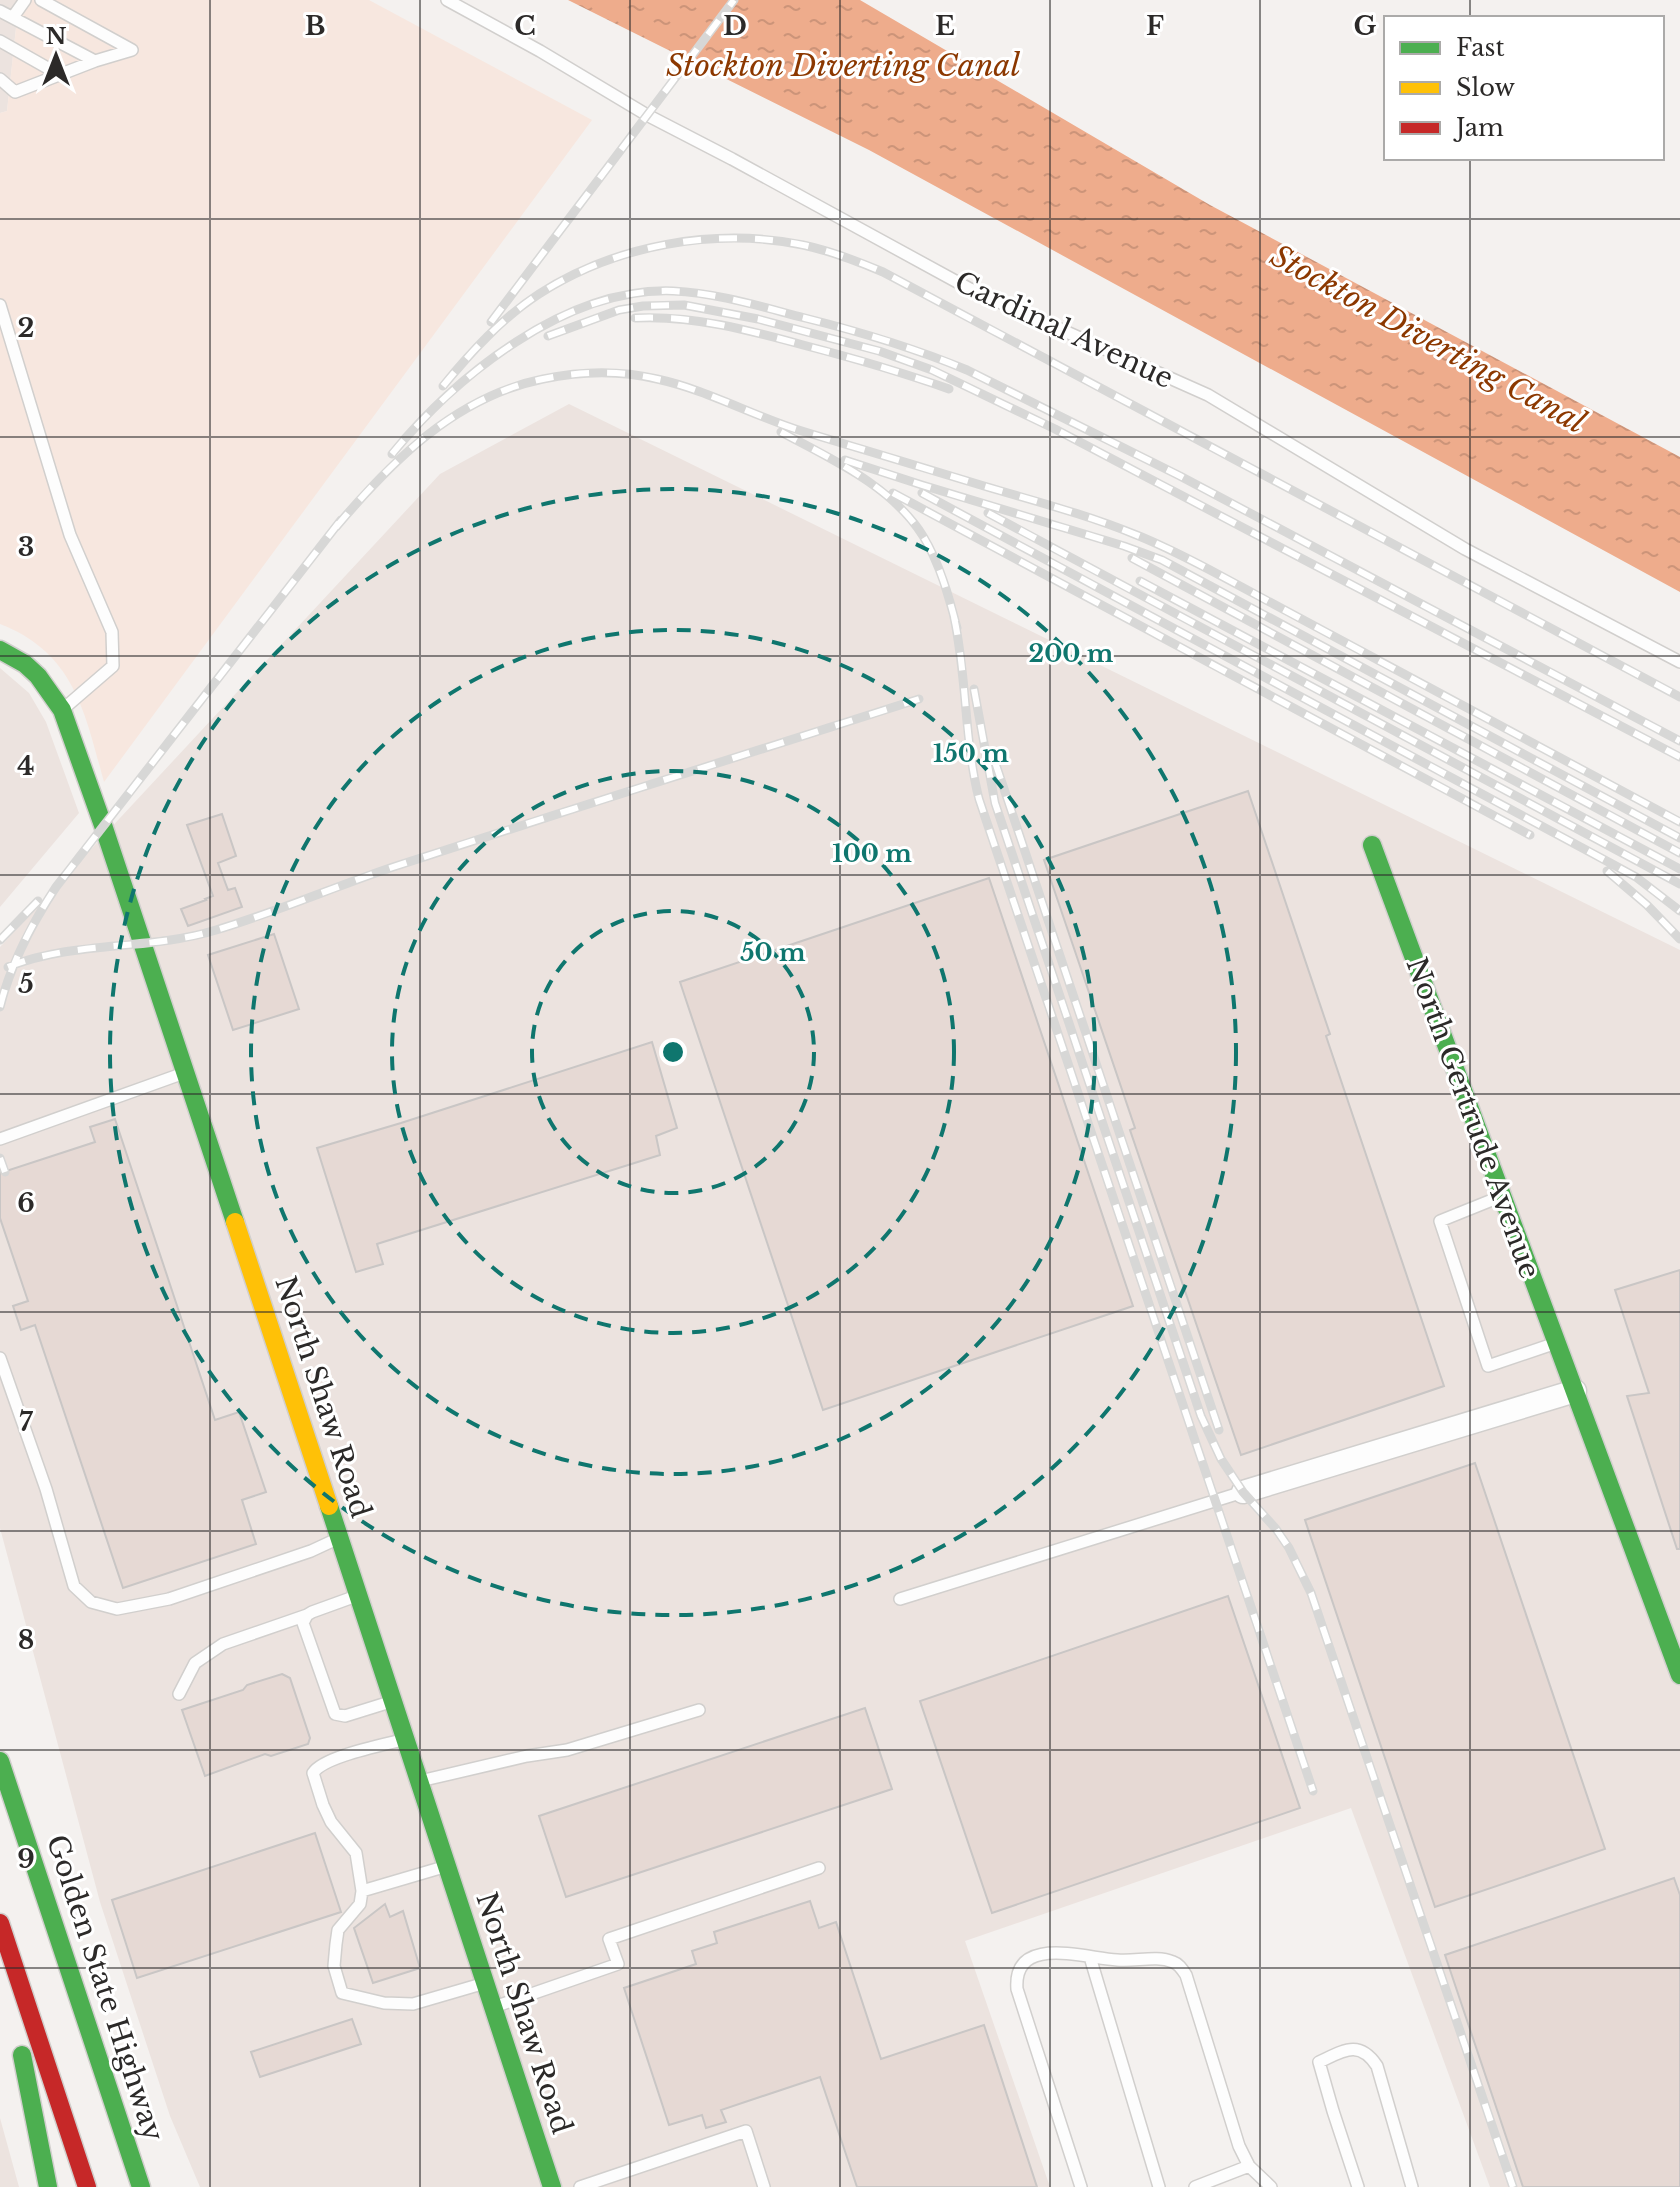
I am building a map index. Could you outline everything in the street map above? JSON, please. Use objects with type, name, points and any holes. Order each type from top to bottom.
[{"type":"main road","name":"North Shaw Road","points":[[0,650],[25,664],[38,676],[62,710],[359,1595],[552,2187]]},
{"type":"main road","name":"North Gertrude Avenue","points":[[1372,845],[1680,1675]]},
{"type":"main road","name":"Golden State Highway","points":[[0,1761],[141,2187]]},
{"type":"main road","points":[[0,1923],[87,2187]]},
{"type":"main road","points":[[0,1945],[48,2187]]},
{"type":"main road","points":[[96,2056],[152,2187]]},
{"type":"street","points":[[1243,1492],[1575,1391]]},
{"type":"lane","points":[[13,17],[25,0]]},
{"type":"lane","points":[[0,79],[15,92],[132,50],[41,0]]},
{"type":"lane","name":"Cardinal Avenue","points":[[447,0],[647,115],[970,289],[1208,395],[1465,549],[1680,662]]},
{"type":"lane","points":[[0,11],[95,61]]},
{"type":"lane","points":[[0,41],[60,75]]},
{"type":"lane","points":[[0,305],[70,535],[112,632],[113,666],[62,710]]},
{"type":"lane","points":[[0,1139],[185,1073]]},
{"type":"lane","points":[[1502,1196],[1440,1221],[1488,1366],[1556,1342]]},
{"type":"lane","points":[[0,1358],[46,1489],[74,1586],[91,1602],[117,1609],[169,1599],[311,1551],[340,1538]]},
{"type":"lane","points":[[900,1599],[1243,1492]]},
{"type":"lane","points":[[179,1694],[195,1663],[223,1644],[359,1595]]},
{"type":"lane","points":[[307,1615],[303,1623],[335,1714],[345,1716],[394,1701]]},
{"type":"lane","points":[[420,1782],[527,1756],[567,1750],[699,1710]]},
{"type":"lane","points":[[406,1739],[318,1765],[313,1773],[331,1822],[356,1853],[362,1891],[360,1904],[338,1930],[334,1966],[342,1993],[384,2003],[413,2004],[485,1983]]},
{"type":"lane","points":[[362,1891],[447,1866]]},
{"type":"lane","points":[[493,2007],[618,1964],[609,1939],[819,1868]]},
{"type":"lane","points":[[1081,2187],[1017,1989],[1016,1976],[1028,1959],[1056,1952],[1120,1961],[1163,1959],[1175,1962],[1182,1968],[1239,2146],[1249,2166],[1271,2187]]},
{"type":"lane","points":[[1090,1957],[1159,2187]]},
{"type":"lane","points":[[1358,2187],[1319,2062],[1351,2049],[1371,2056],[1377,2066],[1412,2187]]},
{"type":"lane","points":[[580,2187],[746,2131],[764,2187]]},
{"type":"lane","points":[[1195,2187],[1249,2166]]},
{"type":"shaded area","points":[[0,0],[19,0],[7,111],[0,113]]},
{"type":"shaded area","points":[[19,0],[369,0],[592,120],[104,782],[83,709],[61,669],[45,651],[25,636],[0,624],[0,113],[7,111]]},
{"type":"shaded area","points":[[569,404],[1680,950],[1680,2187],[1490,2187],[1351,1808],[965,1941],[1050,2187],[200,2187],[170,2116],[100,1902],[0,1528],[0,947],[440,474]]},
{"type":"shaded area","points":[[0,668],[29,693],[46,722],[79,813],[0,907]]},
{"type":"shaded area","points":[[0,2118],[19,2187],[0,2187]]},
{"type":"water","name":"Stockton Diverting Canal","points":[[568,0],[860,0],[1210,205],[1680,457],[1680,592],[869,150]]},
{"type":"building","points":[[1248,791],[1330,1034],[1326,1036],[1444,1386],[1241,1455],[1130,1130],[1135,1128],[1044,860]]},
{"type":"building","points":[[222,814],[236,856],[218,863],[228,890],[235,888],[242,907],[188,926],[181,909],[213,896],[187,825]]},
{"type":"building","points":[[989,878],[1133,1306],[823,1410],[680,982]]},
{"type":"building","points":[[274,934],[299,1009],[233,1030],[208,955]]},
{"type":"building","points":[[652,1042],[677,1128],[656,1136],[660,1155],[377,1244],[383,1264],[356,1272],[317,1148]]},
{"type":"building","points":[[115,1119],[215,1420],[239,1412],[266,1492],[242,1500],[256,1544],[123,1588],[35,1325],[21,1330],[13,1306],[28,1301],[0,1218],[0,1173],[95,1142],[90,1127]]},
{"type":"building","points":[[1680,1270],[1680,1549],[1677,1549],[1627,1396],[1649,1393],[1615,1290]]},
{"type":"building","points":[[1475,1463],[1605,1849],[1435,1907],[1305,1520]]},
{"type":"building","points":[[1228,1596],[1300,1808],[992,1913],[920,1701]]},
{"type":"building","points":[[282,1674],[290,1678],[310,1738],[308,1744],[271,1756],[265,1754],[205,1776],[182,1710]]},
{"type":"building","points":[[865,1708],[892,1789],[566,1897],[539,1816]]},
{"type":"building","points":[[315,1833],[341,1912],[137,1978],[112,1900]]},
{"type":"building","points":[[1674,1878],[1680,1895],[1680,2187],[1523,2187],[1445,1955]]},
{"type":"building","points":[[810,1901],[819,1928],[836,1922],[881,2059],[984,2025],[1037,2187],[857,2187],[820,2077],[721,2110],[726,2122],[706,2128],[702,2115],[669,2125],[624,1988],[696,1964],[692,1951],[717,1943],[714,1932]]},
{"type":"building","points":[[385,1904],[390,1917],[403,1911],[420,1968],[373,1983],[354,1928]]},
{"type":"building","points":[[352,2019],[361,2044],[260,2077],[251,2052]]},
{"type":"railway","points":[[491,322],[734,0]]},
{"type":"railway","points":[[443,386],[488,336],[525,303],[600,263],[666,244],[701,240],[770,240],[813,247],[883,272],[1680,697]]},
{"type":"railway","points":[[392,454],[418,424],[481,367],[554,320],[593,304],[633,294],[673,291],[740,301],[867,335],[967,370],[1180,476],[1680,741]]},
{"type":"railway","points":[[548,336],[619,310],[684,305],[758,319],[879,351],[932,370],[1055,429],[1680,757]]},
{"type":"railway","points":[[635,318],[699,321],[741,329],[859,360],[949,389]]},
{"type":"railway","points":[[336,527],[403,456],[454,416],[481,400],[511,388],[572,374],[614,373],[657,379],[695,390],[805,432],[1078,514],[1153,542],[1680,822]]},
{"type":"railway","points":[[781,432],[859,475],[895,502],[910,518],[934,558],[957,628]]},
{"type":"railway","points":[[845,460],[1162,560],[1680,838]]},
{"type":"railway","points":[[893,493],[1530,835]]},
{"type":"railway","points":[[922,493],[1636,877],[1680,911]]},
{"type":"railway","points":[[988,513],[1680,884]]},
{"type":"railway","points":[[0,1007],[23,945],[56,887],[341,520]]},
{"type":"railway","points":[[1132,558],[1680,853]]},
{"type":"railway","points":[[1140,581],[1680,869]]},
{"type":"railway","points":[[954,617],[979,799],[1313,1791]]},
{"type":"railway","points":[[974,689],[995,803],[1201,1416],[1221,1459],[1243,1492],[1289,1548],[1311,1593],[1513,2187]]},
{"type":"railway","points":[[8,967],[59,953],[164,941],[216,930],[393,867],[919,699]]},
{"type":"railway","points":[[995,762],[1219,1430]]},
{"type":"railway","points":[[1607,871],[1680,939]]},
{"type":"railway","points":[[0,940],[38,901]]},
{"type":"railway","points":[[0,1158],[5,1172]]},
{"type":"traffic: fast","points":[[0,650],[25,664],[38,676],[62,710],[235,1222]]},
{"type":"traffic: fast","points":[[1372,845],[1680,1675]]},
{"type":"traffic: fast","points":[[329,1506],[552,2187]]},
{"type":"traffic: fast","points":[[0,1761],[141,2187]]},
{"type":"traffic: fast","points":[[22,2055],[48,2187]]},
{"type":"traffic: slow","points":[[235,1222],[329,1506]]},
{"type":"traffic: jam","points":[[0,1923],[87,2187]]}]
